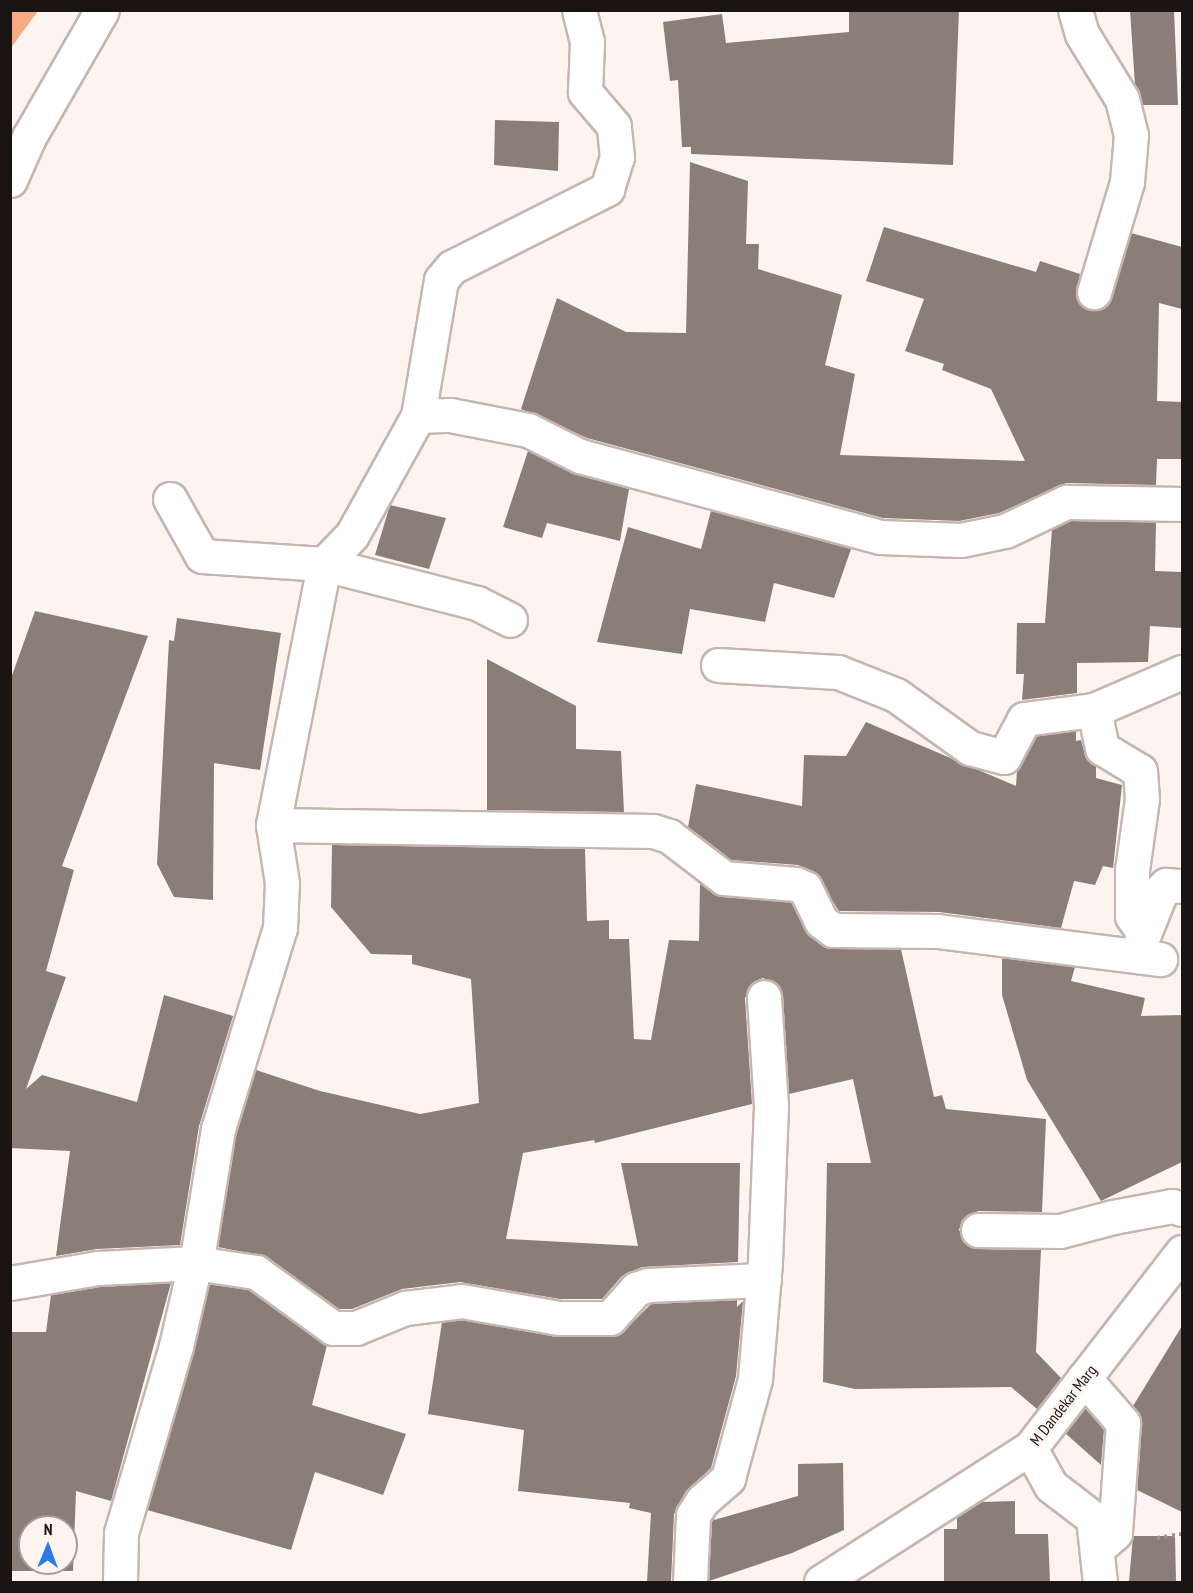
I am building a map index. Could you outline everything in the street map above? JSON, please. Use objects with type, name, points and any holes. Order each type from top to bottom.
[{"type":"street","points":[[10,180],[29,137],[102,10]]},
{"type":"street","points":[[120,1582],[121,1533],[176,1346],[195,1263],[218,1129],[280,928],[282,883],[273,825],[324,564],[352,536],[418,416],[439,288],[446,273],[607,189],[616,157],[614,126],[585,92],[587,42],[579,10]]},
{"type":"street","points":[[1075,10],[1082,34],[1122,99],[1131,135],[1127,182],[1094,292]]},
{"type":"street","points":[[418,416],[450,415],[528,430],[588,458],[880,537],[961,540],[1005,531],[1066,502],[1182,504]]},
{"type":"street","points":[[170,499],[202,556],[324,564],[477,603],[510,620]]},
{"type":"street","points":[[718,665],[838,672],[896,695],[970,748],[1004,757],[1024,720],[1094,710],[1182,672]]},
{"type":"street","points":[[1094,710],[1101,748],[1140,771],[1142,799],[1132,870],[1132,916],[1147,949]]},
{"type":"street","points":[[273,825],[653,831],[669,836],[724,878],[796,884],[805,888],[821,921],[832,930],[937,931],[1147,949]]},
{"type":"street","points":[[1147,949],[1162,888],[1166,885],[1182,886]]},
{"type":"street","points":[[690,1582],[693,1515],[702,1501],[728,1478],[755,1379],[764,1280],[771,1106],[764,997]]},
{"type":"street","points":[[978,1230],[1060,1231],[1113,1217],[1172,1206],[1182,1209]]},
{"type":"street","name":"M Dandekar Marg","points":[[821,1582],[1030,1448],[1182,1252]]},
{"type":"street","points":[[10,1283],[98,1268],[195,1263],[256,1272],[333,1328],[356,1328],[405,1308],[462,1300],[558,1318],[610,1318],[636,1289],[648,1285],[764,1280]]},
{"type":"street","points":[[1084,1378],[1118,1415],[1124,1431],[1115,1533],[1098,1548]]},
{"type":"street","points":[[1030,1448],[1051,1486],[1093,1518],[1100,1582]]},
{"type":"shaded area","points":[[10,11],[38,11],[11,48]]},
{"type":"building","points":[[849,10],[959,10],[953,165],[691,154],[691,147],[682,147],[678,80],[670,81],[663,22],[722,14],[726,43],[849,32]]},
{"type":"building","points":[[1130,10],[1174,10],[1178,105],[1143,105],[1135,85]]},
{"type":"building","points":[[495,120],[559,122],[558,171],[494,165]]},
{"type":"building","points":[[690,162],[748,181],[746,244],[759,244],[758,269],[842,295],[825,365],[855,374],[840,455],[1025,461],[991,389],[942,370],[944,364],[905,351],[924,299],[866,281],[884,227],[1036,272],[1040,261],[1080,274],[1076,297],[1089,310],[1099,310],[1112,298],[1131,233],[1182,247],[1182,309],[1159,303],[1157,401],[1182,402],[1182,459],[1157,459],[1156,485],[1066,483],[999,513],[959,521],[883,518],[587,438],[521,409],[557,298],[626,332],[686,333]]},
{"type":"building","points":[[528,451],[575,474],[629,489],[620,541],[547,523],[542,538],[503,527]]},
{"type":"building","points":[[390,505],[446,518],[429,569],[375,555]]},
{"type":"building","points":[[711,511],[851,549],[834,598],[774,583],[765,622],[690,609],[682,654],[597,642],[628,527],[701,549]]},
{"type":"building","points":[[1070,521],[1156,522],[1155,571],[1182,572],[1182,628],[1150,626],[1148,662],[1077,663],[1077,693],[1022,700],[1024,674],[1016,674],[1017,623],[1045,623],[1052,529]]},
{"type":"building","points":[[35,611],[148,636],[62,866],[74,870],[46,971],[66,977],[26,1089],[42,1075],[137,1102],[164,995],[233,1016],[199,1126],[180,1245],[97,1249],[56,1256],[70,1151],[10,1148],[10,681]]},
{"type":"building","points":[[177,618],[281,633],[260,770],[214,763],[213,900],[174,897],[157,864],[169,640],[174,641]]},
{"type":"building","points":[[487,659],[576,706],[576,749],[621,751],[624,812],[487,810]]},
{"type":"building","points":[[866,722],[1016,786],[1017,770],[1036,736],[1076,731],[1076,741],[1081,740],[1086,758],[1096,766],[1096,778],[1122,785],[1113,868],[1103,866],[1095,885],[1074,881],[1061,928],[939,912],[839,911],[813,871],[798,865],[731,860],[688,827],[696,784],[802,806],[804,755],[846,756]]},
{"type":"building","points":[[332,845],[585,849],[587,921],[609,920],[609,939],[629,939],[634,1039],[651,1040],[669,940],[699,941],[700,883],[722,897],[791,902],[809,936],[832,949],[901,949],[934,1097],[942,1095],[946,1109],[1046,1119],[1042,1212],[978,1211],[962,1220],[959,1230],[968,1246],[977,1249],[1041,1250],[1036,1352],[1061,1378],[1037,1409],[1011,1387],[855,1389],[823,1382],[827,1163],[871,1163],[853,1079],[789,1094],[783,995],[779,986],[763,978],[753,982],[745,998],[752,1104],[595,1143],[594,1140],[523,1153],[506,1239],[638,1246],[621,1163],[740,1163],[738,1262],[642,1267],[622,1276],[602,1299],[560,1299],[460,1282],[402,1289],[352,1309],[339,1309],[267,1257],[218,1247],[236,1133],[256,1070],[320,1091],[420,1114],[479,1103],[471,979],[412,964],[412,955],[371,954],[331,907]]},
{"type":"building","points":[[1002,958],[1075,967],[1071,981],[1145,998],[1141,1016],[1182,1015],[1182,1162],[1101,1201],[1027,1080],[1002,995]]},
{"type":"building","points":[[171,1283],[111,1501],[76,1491],[75,1515],[18,1515],[18,1571],[10,1571],[10,1332],[46,1332],[51,1295],[100,1287]]},
{"type":"building","points":[[209,1284],[249,1290],[327,1345],[312,1405],[406,1434],[383,1495],[315,1472],[291,1550],[147,1510]]},
{"type":"building","points":[[737,1300],[737,1307],[743,1301],[736,1376],[711,1468],[686,1491],[674,1514],[671,1582],[647,1582],[651,1513],[629,1508],[630,1503],[518,1491],[524,1430],[428,1414],[442,1322],[461,1320],[558,1337],[610,1337],[624,1331],[651,1304]]},
{"type":"building","points":[[1182,1326],[1182,1512],[1137,1490],[1142,1424],[1133,1406]]},
{"type":"building","points":[[1085,1408],[1104,1429],[1101,1465],[1065,1433]]},
{"type":"building","points":[[843,1463],[844,1530],[792,1553],[709,1581],[712,1521],[715,1516],[714,1520],[798,1496],[798,1464]]},
{"type":"building","points":[[1015,1501],[1015,1534],[1048,1534],[1050,1582],[944,1582],[944,1529],[957,1529],[957,1517],[981,1502]]},
{"type":"building","points":[[1133,1536],[1175,1536],[1176,1582],[1129,1582]]}]
